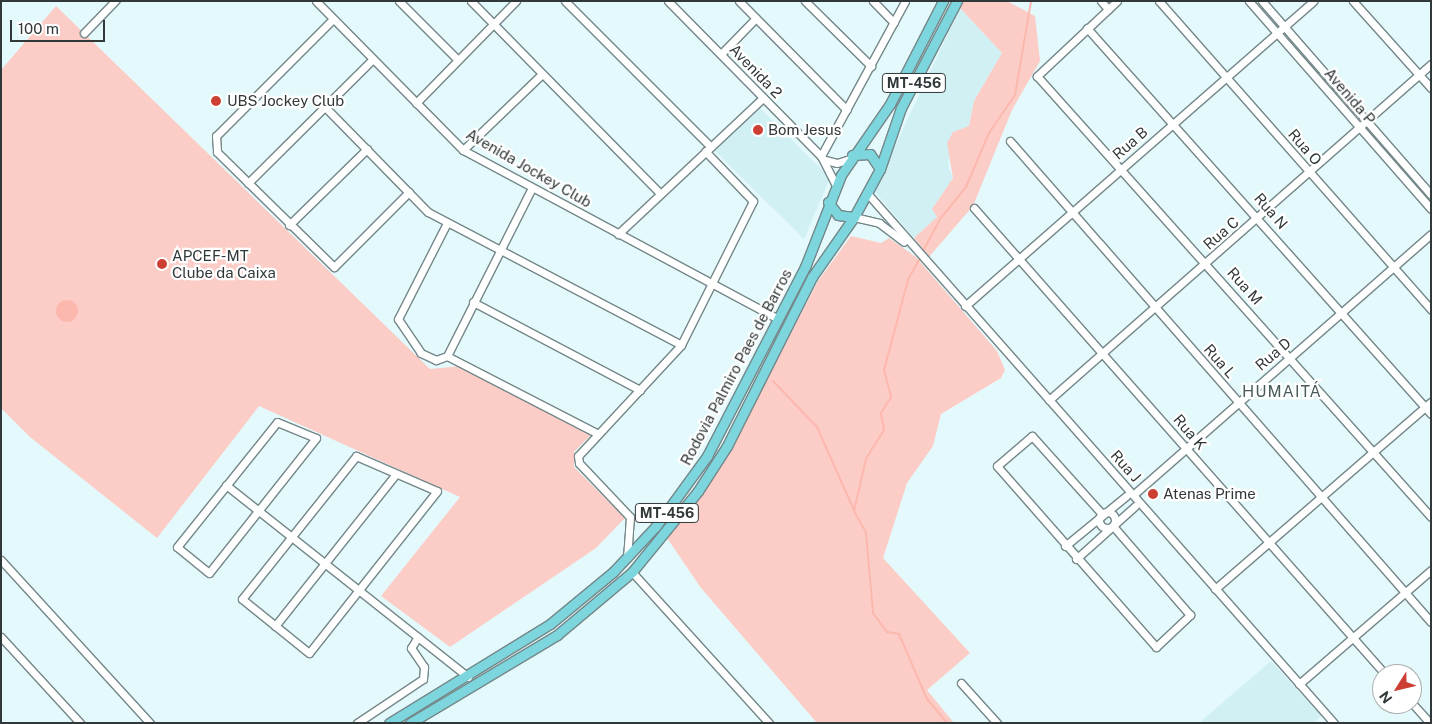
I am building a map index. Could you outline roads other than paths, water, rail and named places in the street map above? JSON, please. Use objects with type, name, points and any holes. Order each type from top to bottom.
[{"type":"main road","name":"Rodovia Palmiro Paes de Barros","points":[[389,723],[550,624],[627,558],[707,456],[805,267],[836,185],[851,157],[890,104],[943,1]]},
{"type":"main road","name":"Rodovia Palmiro Paes de Barros","points":[[410,723],[557,635],[632,572],[698,491],[727,446],[812,277],[854,217],[867,193],[880,168],[901,108],[957,1]]},
{"type":"main road","points":[[851,157],[870,154],[880,168]]},
{"type":"main road","points":[[828,202],[838,216],[854,217]]},
{"type":"street","points":[[84,33],[115,1]]},
{"type":"street","name":"Avenida Jockey Club","points":[[316,1],[463,150],[778,319]]},
{"type":"street","points":[[399,1],[457,59]]},
{"type":"street","points":[[471,1],[541,75],[660,193]]},
{"type":"street","points":[[416,103],[457,59],[516,1]]},
{"type":"street","points":[[565,1],[707,148],[753,201],[681,345],[580,451],[579,463],[630,517],[627,558]]},
{"type":"street","name":"Avenida 2","points":[[668,1],[822,158],[836,185]]},
{"type":"street","points":[[739,1],[847,110]]},
{"type":"street","points":[[805,1],[871,66]]},
{"type":"street","points":[[873,1],[894,23]]},
{"type":"street","points":[[851,157],[837,163],[822,158],[905,1]]},
{"type":"street","points":[[1101,1],[1108,9]]},
{"type":"street","points":[[1087,28],[1117,1]]},
{"type":"street","name":"Rua O","points":[[1158,1],[1431,310]]},
{"type":"street","name":"Avenida P","points":[[1249,1],[1431,209]]},
{"type":"street","name":"Avenida P","points":[[1262,1],[1431,195]]},
{"type":"street","name":"Rua B","points":[[965,306],[1314,1]]},
{"type":"street","points":[[1353,1],[1431,88]]},
{"type":"street","points":[[721,54],[756,18]]},
{"type":"street","points":[[333,19],[216,136],[217,152],[334,267],[409,192]]},
{"type":"street","name":"Rua M","points":[[1087,28],[1037,76],[1122,168],[1431,517]]},
{"type":"street","name":"Rua N","points":[[1087,28],[1428,405],[1431,414]]},
{"type":"street","points":[[248,184],[373,59]]},
{"type":"street","name":"Rua C","points":[[1049,400],[1259,218],[1431,64]]},
{"type":"street","points":[[463,150],[541,75]]},
{"type":"street","points":[[618,234],[707,148],[764,98]]},
{"type":"street","points":[[325,107],[428,212],[681,345]]},
{"type":"street","name":"Rua L","points":[[1010,141],[1431,622]]},
{"type":"street","points":[[289,224],[367,150]]},
{"type":"street","points":[[447,222],[398,319],[421,353],[436,360],[447,356],[532,188]]},
{"type":"street","name":"Rua J","points":[[867,193],[923,260],[1049,400],[1130,496],[1334,723]]},
{"type":"street","name":"Rua K","points":[[974,208],[1376,664]]},
{"type":"street","name":"Rua J","points":[[854,217],[879,224],[916,252]]},
{"type":"street","name":"Rua D","points":[[1065,546],[1102,514],[1130,496],[1187,448],[1431,234]]},
{"type":"street","points":[[473,302],[640,390]]},
{"type":"street","points":[[447,356],[598,434]]},
{"type":"street","points":[[1215,589],[1428,405]]},
{"type":"street","points":[[277,422],[316,438],[209,573],[177,547],[226,485],[277,422]]},
{"type":"street","points":[[1102,514],[1113,515],[1113,526],[1190,615],[1156,647],[1076,559],[997,466],[1032,436],[1102,514],[1102,526],[1113,526]]},
{"type":"street","points":[[356,456],[437,491],[309,653],[242,600],[292,536],[356,456]]},
{"type":"street","points":[[275,626],[396,474]]},
{"type":"street","points":[[226,485],[468,676]]},
{"type":"street","points":[[1076,559],[1135,506]]},
{"type":"street","points":[[1,560],[150,723]]},
{"type":"street","points":[[1299,684],[1431,570]]},
{"type":"street","points":[[632,572],[769,723]]},
{"type":"street","points":[[1,637],[79,723]]},
{"type":"street","points":[[357,723],[423,679],[424,667],[411,648],[418,637]]},
{"type":"street","points":[[961,683],[997,723]]},
{"type":"waterway","points":[[922,253],[941,218],[966,187],[989,133],[1015,95],[1031,1]]},
{"type":"waterway","points":[[920,258],[908,280],[884,370],[891,397],[881,413],[884,430],[866,459],[854,511],[866,533],[873,613],[887,632],[899,634],[927,699],[947,723]]},
{"type":"waterway","points":[[773,381],[817,427],[854,510]]},
{"type":"place","name":"UBS Jockey Club","points":[[216,101]]},
{"type":"place","name":"Bom Jesus","points":[[758,130]]},
{"type":"place","name":"APCEF-MT Clube da Caixa","points":[[162,264]]},
{"type":"place","name":"Atenas Prime","points":[[1153,494]]},
{"type":"district","name":"HUMAITÁ","points":[[1282,392]]}]
